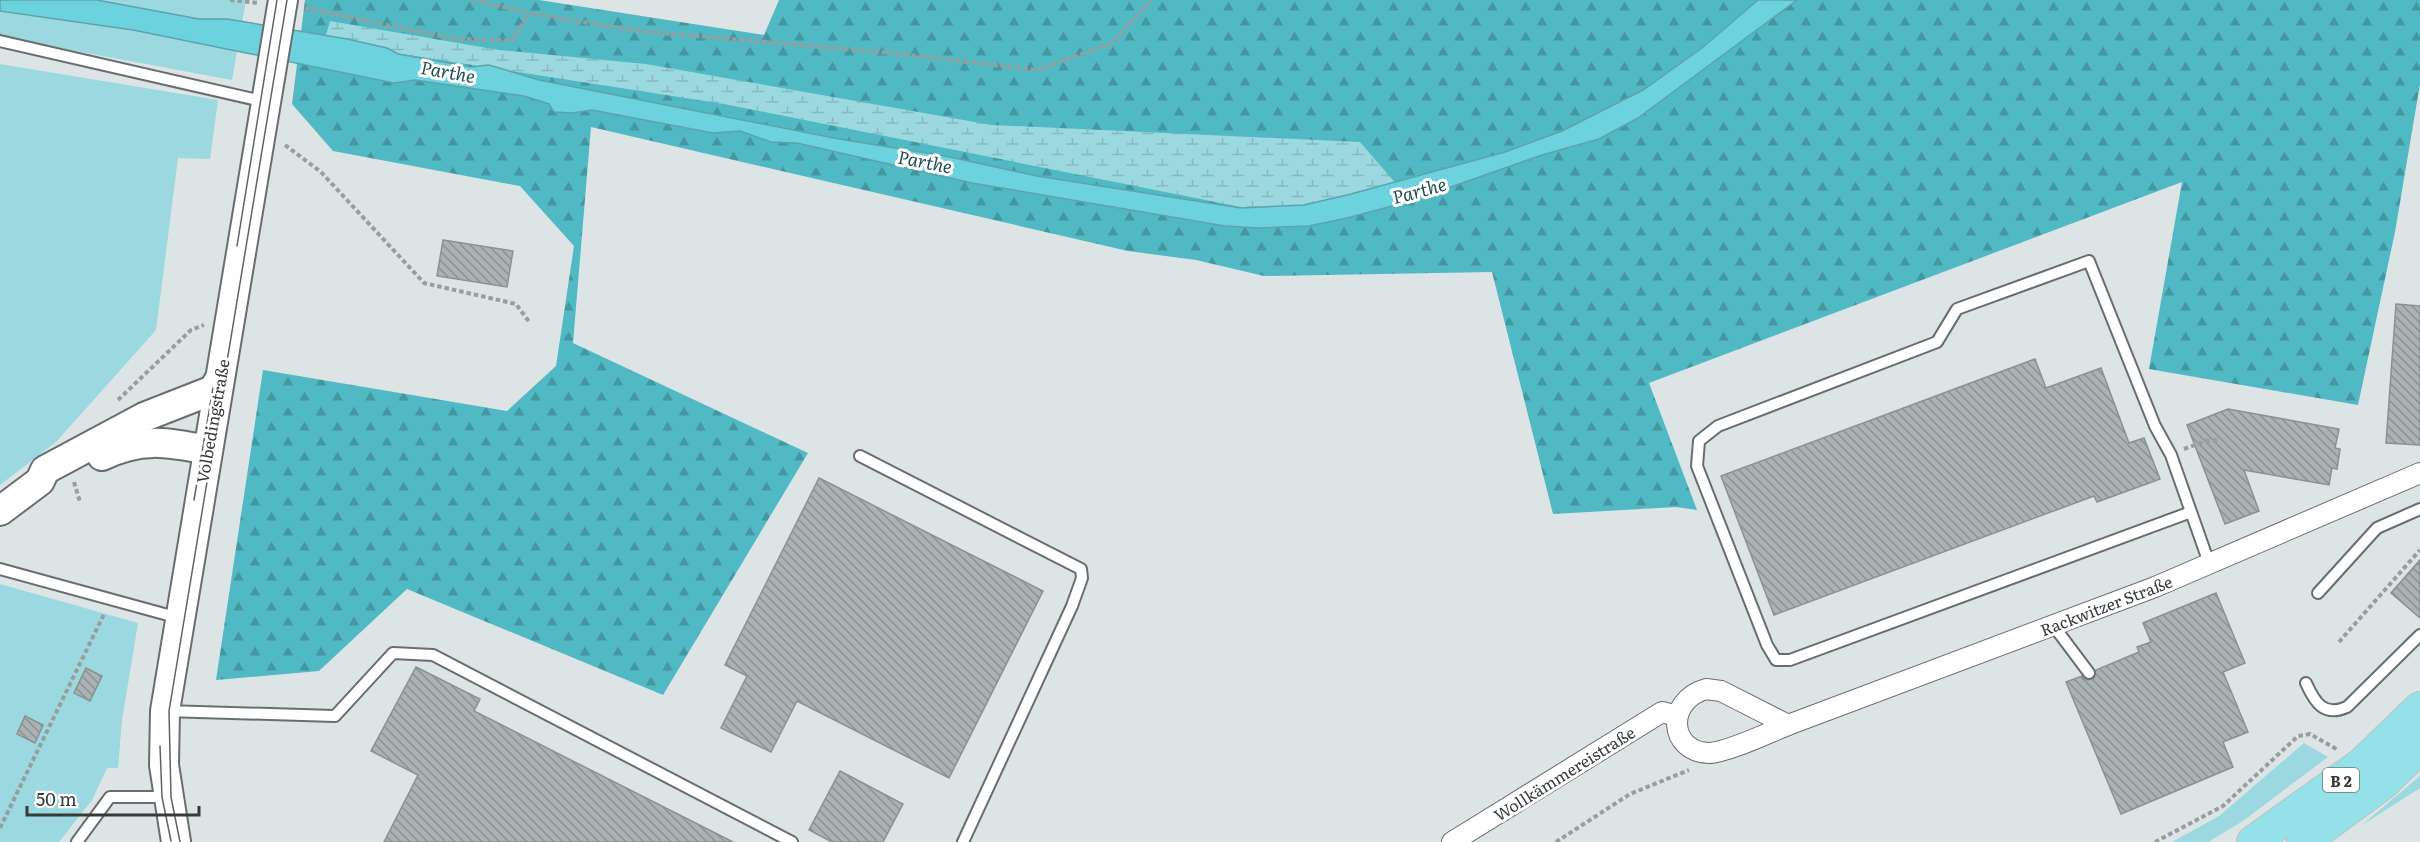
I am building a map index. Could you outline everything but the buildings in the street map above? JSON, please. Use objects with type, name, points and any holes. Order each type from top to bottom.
[{"type":"main road","name":"Volbedingstraße","points":[[176,842],[167,797],[165,711],[281,9]]},
{"type":"main road","points":[[0,511],[40,481],[45,470],[58,462],[144,417],[213,390],[219,380]]},
{"type":"main road","points":[[40,481],[53,481],[134,442],[146,441],[208,450]]},
{"type":"main road","name":"B 2","points":[[2253,842],[2362,764],[2420,708]]},
{"type":"main road","name":"B 2","points":[[2303,842],[2382,784],[2420,747]]},
{"type":"street","name":"Rackwitzer Straße","points":[[1711,753],[2053,626],[2209,563],[2420,473]]},
{"type":"street","points":[[1711,753],[1696,751],[1685,742],[1678,730],[1677,716],[1682,702],[1693,693],[1707,689],[1721,691],[1788,725]]},
{"type":"street","name":"Wollkämmereistraße","points":[[1452,842],[1662,712],[1677,716]]},
{"type":"lane","points":[[0,41],[264,113]]},
{"type":"lane","points":[[2191,512],[1790,660],[1776,660],[1767,645],[1697,466],[1699,441],[1718,426],[1936,342],[1957,309],[2089,261],[2155,426],[2171,455],[2209,563]]},
{"type":"lane","points":[[860,456],[1081,569],[1082,578],[1072,606],[963,842]]},
{"type":"lane","points":[[2318,593],[2377,528],[2420,509]]},
{"type":"lane","points":[[0,569],[179,618]]},
{"type":"lane","points":[[2053,626],[2089,673]]},
{"type":"lane","points":[[2306,683],[2318,706],[2331,711],[2347,707],[2420,635]]},
{"type":"lane","points":[[165,711],[335,716],[393,653],[433,655],[792,842]]},
{"type":"lane","points":[[77,842],[110,796],[167,797]]},
{"type":"path","points":[[473,0],[529,13],[638,31],[891,53],[1038,70],[1112,43],[1151,0]]},
{"type":"path","points":[[281,9],[455,39],[512,40],[529,13]]},
{"type":"path","points":[[264,113],[424,283],[516,304],[530,323]]},
{"type":"path","points":[[115,403],[192,330],[230,314]]},
{"type":"path","points":[[71,471],[80,502]]},
{"type":"path","points":[[2339,642],[2420,550]]},
{"type":"path","points":[[0,828],[106,610]]},
{"type":"path","points":[[2155,842],[2223,806],[2298,736],[2310,734],[2362,764]]},
{"type":"path","points":[[1556,842],[1630,794],[1685,773],[1711,753]]},
{"type":"green space","points":[[0,0],[246,0],[232,80],[0,37]]},
{"type":"green space","points":[[305,0],[539,0],[764,35],[779,0],[2420,0],[2420,84],[2395,232],[2358,405],[2149,369],[2182,182],[1649,383],[1697,510],[1676,507],[1553,514],[1492,272],[1264,276],[1196,260],[1128,251],[591,127],[573,343],[808,453],[663,695],[407,589],[319,671],[216,680],[263,370],[507,411],[556,366],[574,246],[520,186],[333,151],[292,104]]},
{"type":"green space","points":[[330,21],[499,50],[646,64],[992,125],[1360,142],[1398,186],[1276,214],[724,104],[324,42]]},
{"type":"green space","points":[[0,64],[218,100],[210,159],[178,158],[156,330],[56,442],[0,485]]},
{"type":"green space","points":[[0,584],[138,623],[122,720],[118,768],[107,768],[92,800],[59,842],[0,842]]},
{"type":"green space","points":[[2304,743],[2328,757],[2243,821],[2208,842],[2172,842],[2219,816]]},
{"type":"green space","points":[[2420,776],[2420,788],[2362,825]]},
{"type":"water","name":"Parthe","points":[[0,0],[97,0],[199,19],[227,19],[347,39],[387,48],[398,54],[471,67],[489,65],[539,80],[839,139],[945,156],[1037,176],[1241,208],[1304,205],[1351,194],[1505,152],[1562,131],[1643,90],[1702,48],[1758,0],[1797,0],[1638,118],[1599,139],[1542,155],[1411,201],[1347,218],[1309,226],[1257,228],[1225,226],[972,183],[797,143],[771,142],[740,131],[713,133],[592,110],[572,113],[554,112],[549,104],[524,96],[415,80],[394,83],[133,30],[0,11]]},
{"type":"tram line","points":[[237,246],[277,0]]},
{"type":"tram line","points":[[180,842],[171,797],[169,711],[287,0]]},
{"type":"tram line","points":[[194,500],[213,388]]},
{"type":"tram line","points":[[160,746],[162,797],[171,841]]}]
